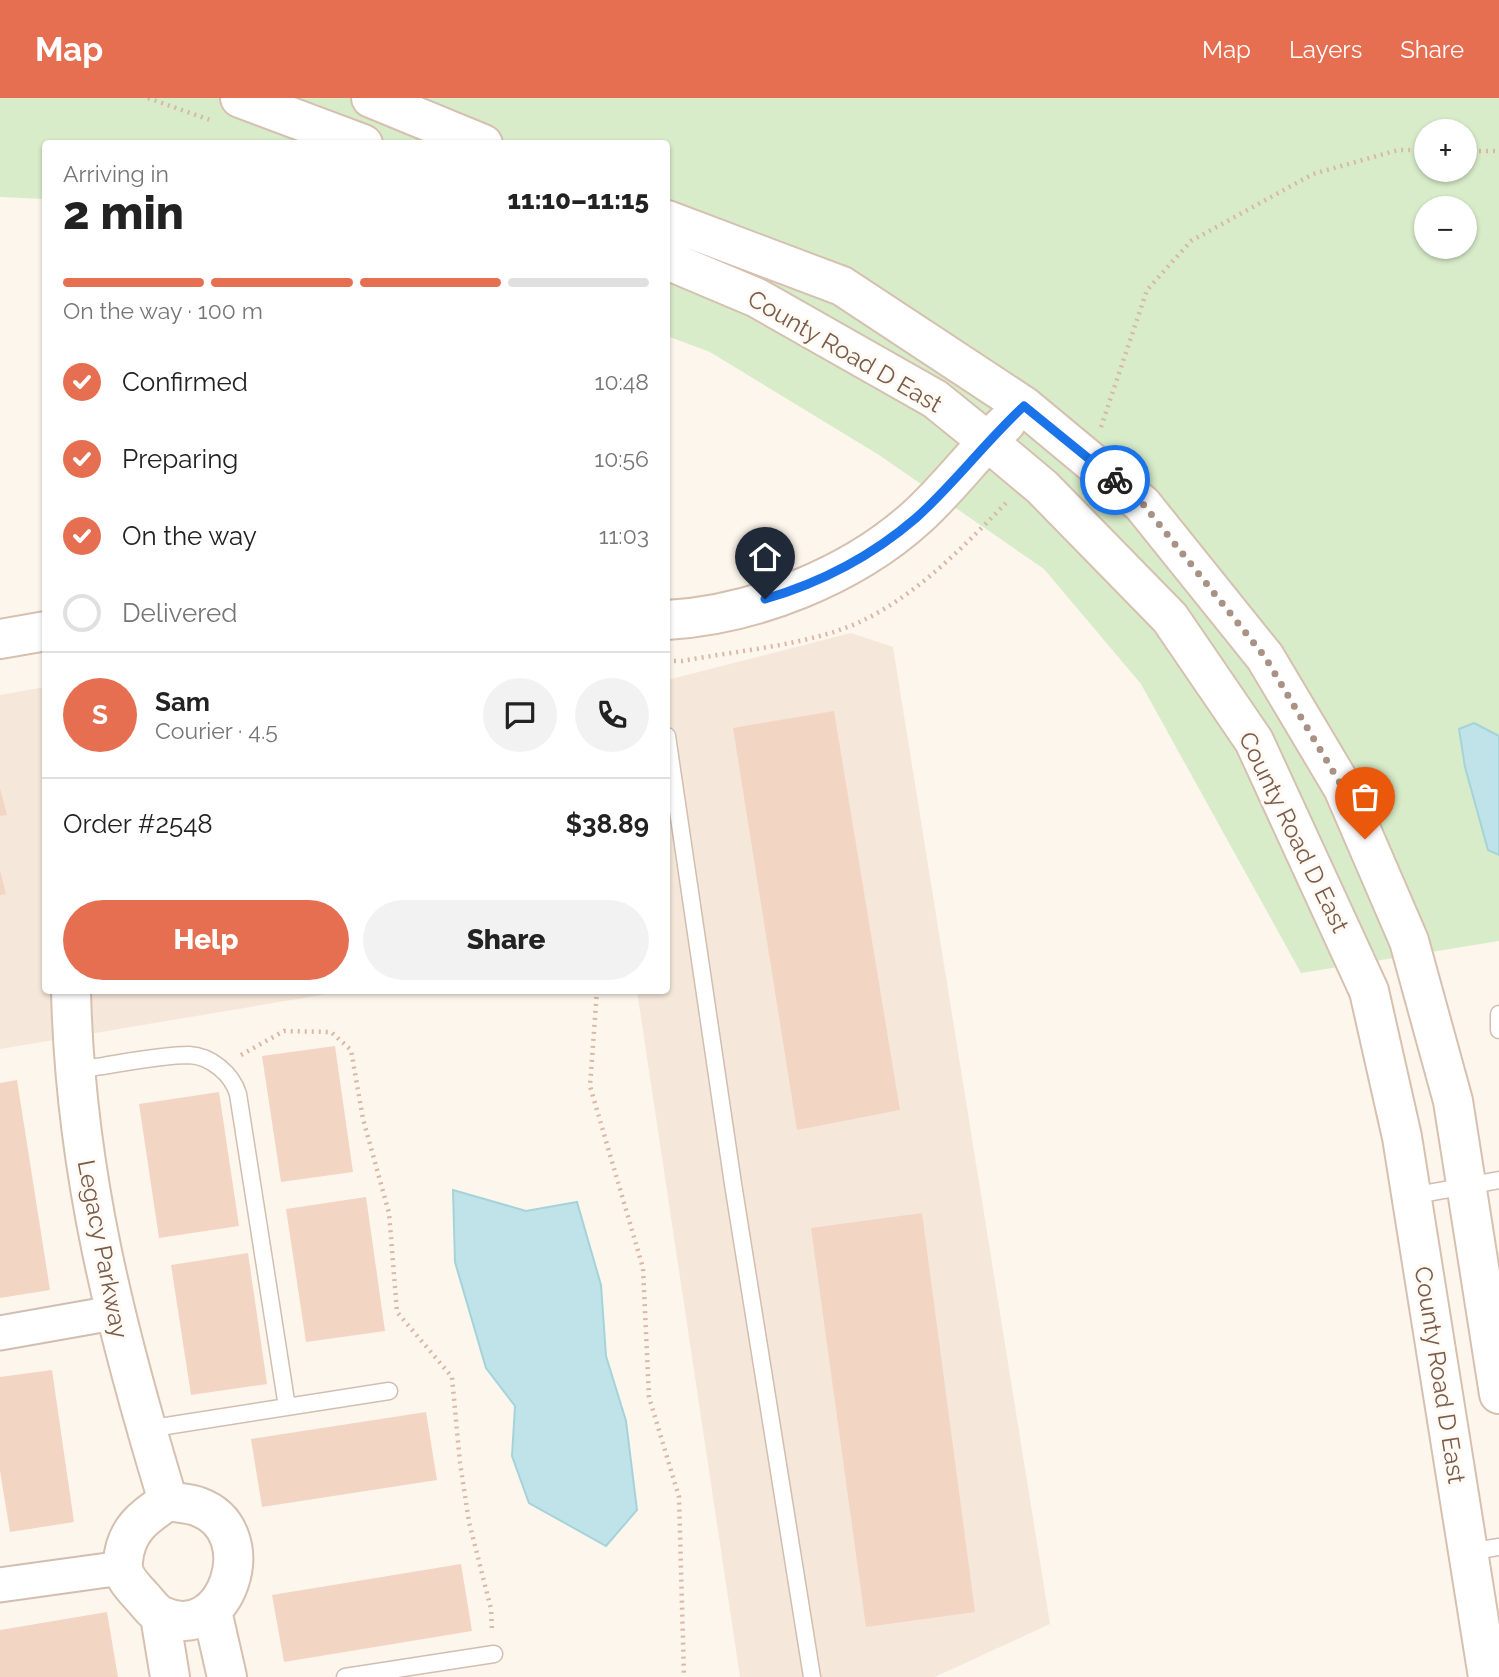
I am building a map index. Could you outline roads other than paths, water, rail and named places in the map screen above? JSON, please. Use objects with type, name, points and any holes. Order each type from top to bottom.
[{"type":"street","points":[[240,98],[352,140]]},
{"type":"street","points":[[371,98],[473,140]]},
{"type":"street","name":"County Road D East","points":[[670,221],[842,286],[1024,406],[1143,504],[1265,657],[1343,788],[1409,941],[1453,1101],[1483,1184],[1499,1394]]},
{"type":"street","name":"County Road D East","points":[[670,261],[769,305],[935,399],[975,454],[1042,487],[1170,618],[1254,741],[1369,991],[1402,1137],[1411,1196],[1483,1549],[1488,1677]]},
{"type":"street","points":[[670,620],[721,612],[787,593],[848,565],[885,542],[918,516],[1024,406]]},
{"type":"street","points":[[0,639],[42,632]]},
{"type":"street","name":"Legacy Parkway","points":[[71,994],[75,1070],[89,1192],[113,1313],[168,1502]]},
{"type":"street","points":[[0,1333],[113,1313]]},
{"type":"street","points":[[168,1502],[201,1507],[224,1526],[235,1553],[231,1583],[212,1611],[197,1618],[178,1620],[160,1616],[131,1586],[122,1568],[124,1545],[141,1518],[168,1502]]},
{"type":"street","points":[[0,1585],[122,1568]]},
{"type":"street","points":[[212,1611],[227,1677]]},
{"type":"street","points":[[160,1616],[170,1677]]},
{"type":"lane","points":[[670,756],[733,1184],[812,1677]]},
{"type":"lane","points":[[1499,1014],[1499,1030]]},
{"type":"lane","points":[[75,1070],[191,1055],[222,1069],[233,1081],[238,1094],[287,1407]]},
{"type":"lane","points":[[1411,1196],[1483,1184]]},
{"type":"lane","points":[[147,1429],[389,1391]]},
{"type":"lane","points":[[345,1677],[494,1654]]},
{"type":"water","points":[[1474,723],[1499,736],[1499,855],[1488,850],[1465,767],[1459,729]]},
{"type":"water","points":[[453,1190],[526,1211],[577,1202],[601,1285],[606,1356],[626,1421],[637,1510],[606,1546],[529,1503],[512,1456],[515,1406],[486,1368],[455,1262]]}]
